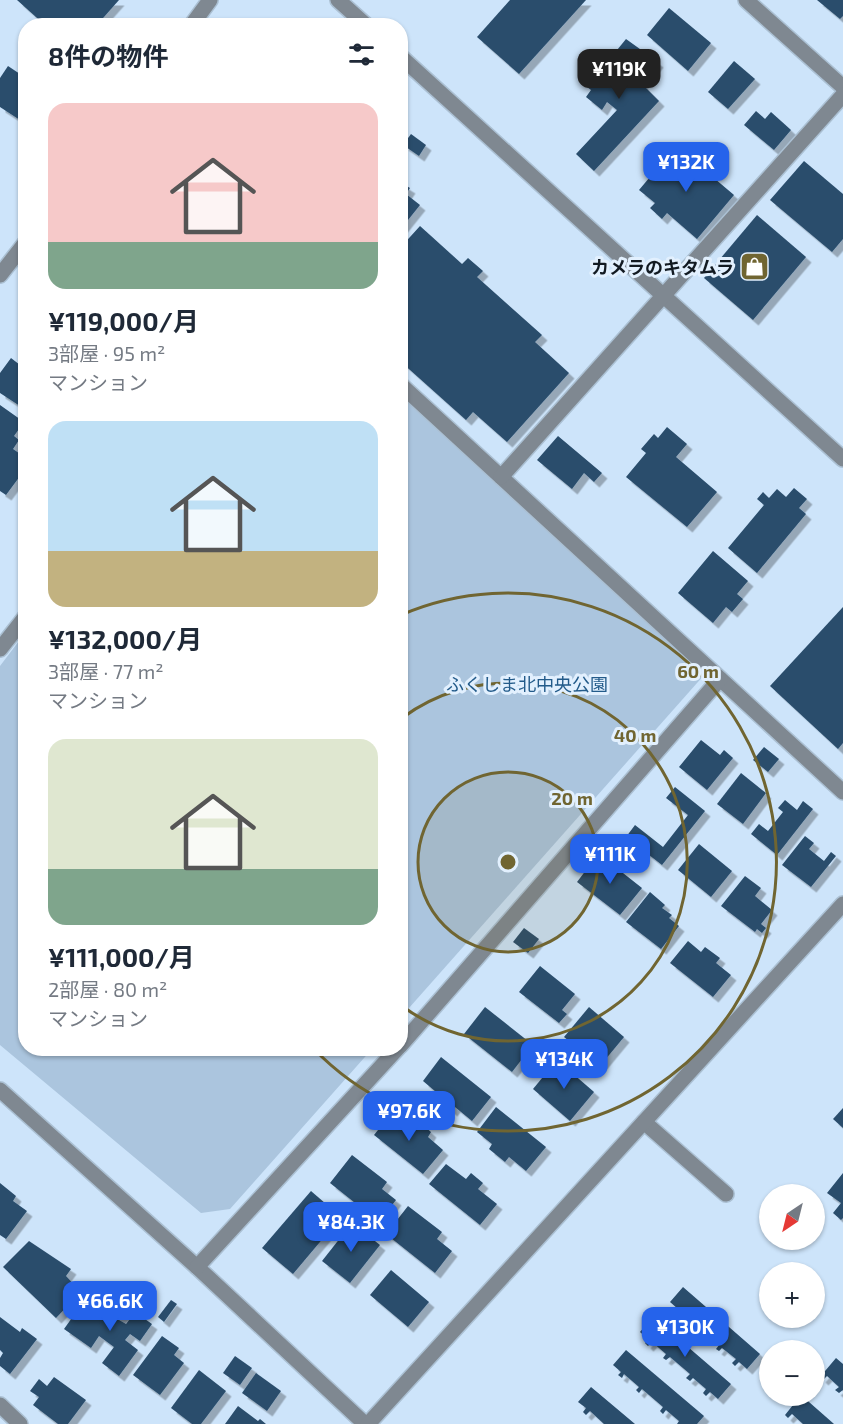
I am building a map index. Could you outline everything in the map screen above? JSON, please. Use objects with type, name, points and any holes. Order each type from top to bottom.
[{"type":"street","points":[[197,18],[210,0]]},
{"type":"street","points":[[338,0],[358,18]]},
{"type":"street","points":[[746,0],[843,87]]},
{"type":"street","points":[[408,63],[843,459]]},
{"type":"street","points":[[501,477],[843,94]]},
{"type":"street","points":[[0,275],[18,252]]},
{"type":"street","points":[[408,391],[843,792]]},
{"type":"street","points":[[0,649],[18,626]]},
{"type":"street","points":[[408,1037],[720,679]]},
{"type":"street","points":[[0,1090],[367,1424],[843,904]]},
{"type":"street","points":[[196,1267],[391,1056]]},
{"type":"street","points":[[644,1122],[726,1194]]},
{"type":"street","points":[[0,1405],[20,1424]]},
{"type":"green space","name":"ふくしま北中央公園","points":[[408,398],[705,674],[408,1009]]},
{"type":"green space","points":[[18,642],[18,1056],[366,1056],[230,1209],[201,1213],[0,1045],[0,666]]},
{"type":"building","points":[[17,0],[119,0],[103,18],[37,18]]},
{"type":"building","points":[[510,0],[586,0],[519,74],[477,37]]},
{"type":"building","points":[[817,0],[843,0],[843,16],[840,19]]},
{"type":"building","points":[[669,8],[711,43],[688,71],[647,35]]},
{"type":"building","points":[[626,39],[658,62],[642,84],[659,101],[594,171],[576,154],[617,110],[607,102],[602,110],[586,97],[591,90],[587,87]]},
{"type":"building","points":[[734,61],[755,79],[728,109],[708,92]]},
{"type":"building","points":[[8,66],[18,73],[18,119],[0,107],[0,78]]},
{"type":"building","points":[[756,111],[765,119],[771,112],[791,130],[774,150],[744,125]]},
{"type":"building","points":[[411,134],[426,145],[419,156],[408,148],[408,138]]},
{"type":"building","points":[[676,146],[734,195],[697,239],[667,213],[662,219],[650,208],[655,203],[639,190]]},
{"type":"building","points":[[804,161],[843,194],[843,239],[832,252],[770,200]]},
{"type":"building","points":[[408,196],[420,205],[408,220]]},
{"type":"building","name":"カメラのキタムラ","points":[[757,215],[806,257],[753,320],[704,278]]},
{"type":"building","points":[[420,226],[462,264],[468,258],[483,271],[477,277],[542,335],[535,342],[569,373],[507,442],[473,412],[466,420],[408,368],[408,239]]},
{"type":"building","points":[[11,358],[18,363],[18,405],[0,393],[0,373]]},
{"type":"building","points":[[0,405],[18,418],[18,430],[14,436],[18,442],[13,449],[18,452],[18,479],[6,495],[0,491]]},
{"type":"building","points":[[667,427],[687,444],[676,457],[717,492],[687,527],[626,477],[646,453],[641,449],[654,434],[658,438]]},
{"type":"building","points":[[558,436],[602,473],[594,482],[584,473],[572,489],[537,460]]},
{"type":"building","points":[[794,488],[807,499],[799,508],[806,514],[757,573],[728,548],[764,505],[757,499],[763,492],[769,498],[777,489],[786,497]]},
{"type":"building","points":[[713,551],[748,581],[737,594],[743,599],[732,612],[726,607],[713,623],[678,593]]},
{"type":"building","points":[[843,607],[843,743],[838,749],[770,686]]},
{"type":"building","points":[[701,740],[720,755],[724,750],[733,758],[707,790],[679,767]]},
{"type":"building","points":[[764,747],[779,759],[768,772],[753,760]]},
{"type":"building","points":[[741,773],[766,793],[743,824],[717,804]]},
{"type":"building","points":[[675,787],[705,811],[662,865],[626,837],[635,825],[663,847],[688,815],[666,798]]},
{"type":"building","points":[[785,800],[797,810],[803,801],[813,809],[777,855],[751,834],[759,824],[768,831],[783,812],[778,808]]},
{"type":"building","points":[[805,836],[814,843],[809,849],[824,861],[831,852],[836,856],[811,887],[782,865]]},
{"type":"building","points":[[699,844],[732,871],[711,897],[678,870]]},
{"type":"building","points":[[596,857],[606,864],[609,862],[642,888],[620,915],[577,882]]},
{"type":"building","points":[[745,876],[761,888],[755,896],[772,910],[761,924],[766,928],[762,933],[757,929],[755,932],[721,906]]},
{"type":"building","points":[[650,892],[665,905],[662,908],[672,915],[669,918],[679,926],[661,949],[626,922]]},
{"type":"building","points":[[524,928],[539,939],[528,953],[513,942]]},
{"type":"building","points":[[688,941],[701,952],[705,947],[720,958],[716,963],[731,975],[713,997],[670,963]]},
{"type":"building","points":[[540,966],[575,994],[562,1010],[567,1014],[559,1023],[519,992]]},
{"type":"building","points":[[485,1007],[533,1045],[512,1072],[464,1034]]},
{"type":"building","points":[[589,1007],[624,1037],[600,1066],[564,1037]]},
{"type":"building","points":[[441,1057],[491,1097],[472,1121],[455,1107],[452,1111],[439,1100],[442,1097],[423,1081]]},
{"type":"building","points":[[557,1060],[594,1092],[570,1121],[533,1089]]},
{"type":"building","points":[[496,1107],[546,1147],[526,1171],[509,1157],[505,1162],[489,1149],[492,1144],[477,1132]]},
{"type":"building","points":[[843,1108],[843,1128],[833,1119]]},
{"type":"building","points":[[394,1110],[415,1127],[419,1122],[431,1132],[428,1137],[443,1150],[423,1174],[374,1135]]},
{"type":"building","points":[[352,1155],[387,1182],[382,1189],[396,1200],[379,1222],[330,1183]]},
{"type":"building","points":[[446,1164],[466,1179],[471,1173],[483,1183],[478,1189],[497,1204],[480,1225],[429,1184]]},
{"type":"building","points":[[843,1173],[843,1218],[841,1220],[833,1213],[841,1203],[827,1193]]},
{"type":"building","points":[[0,1183],[16,1196],[13,1201],[27,1211],[6,1239],[0,1235]]},
{"type":"building","points":[[311,1191],[341,1217],[293,1274],[262,1248]]},
{"type":"building","points":[[408,1206],[442,1232],[437,1239],[452,1251],[435,1273],[386,1234]]},
{"type":"building","points":[[352,1223],[380,1245],[350,1283],[322,1261]]},
{"type":"building","points":[[29,1241],[71,1269],[66,1276],[81,1292],[56,1318],[3,1267]]},
{"type":"building","points":[[391,1270],[429,1302],[408,1327],[370,1295]]},
{"type":"building","points":[[683,1287],[759,1355],[747,1369],[739,1362],[735,1366],[732,1363],[736,1359],[722,1348],[719,1351],[716,1349],[719,1345],[698,1327],[695,1331],[692,1328],[695,1324],[681,1312],[678,1316],[674,1313],[678,1309],[670,1302]]},
{"type":"building","points":[[108,1295],[127,1310],[119,1320],[126,1324],[135,1312],[152,1324],[140,1341],[130,1334],[125,1340],[138,1350],[119,1376],[102,1363],[114,1347],[99,1336],[91,1348],[64,1329],[79,1308],[91,1317]]},
{"type":"building","points":[[171,1300],[177,1304],[164,1322],[158,1317]]},
{"type":"building","points":[[0,1317],[20,1332],[22,1328],[37,1339],[10,1374],[0,1366],[3,1353],[0,1350]]},
{"type":"building","points":[[653,1317],[731,1384],[718,1399],[710,1392],[706,1396],[703,1393],[706,1389],[693,1378],[690,1381],[686,1378],[690,1374],[670,1357],[666,1360],[663,1358],[666,1354],[652,1342],[648,1346],[645,1343],[648,1339],[640,1332]]},
{"type":"building","points":[[162,1336],[179,1348],[174,1355],[184,1363],[160,1395],[133,1375]]},
{"type":"building","points":[[626,1350],[704,1416],[697,1424],[677,1424],[679,1421],[666,1410],[663,1414],[660,1411],[663,1407],[642,1389],[639,1393],[636,1390],[639,1387],[624,1374],[622,1378],[618,1375],[621,1372],[613,1365]]},
{"type":"building","points":[[235,1356],[252,1368],[240,1385],[223,1373]]},
{"type":"building","points":[[836,1358],[843,1364],[843,1390],[839,1393],[835,1390],[839,1387],[827,1376],[825,1378],[825,1371]]},
{"type":"building","points":[[199,1370],[226,1391],[201,1424],[192,1424],[171,1408]]},
{"type":"building","points":[[256,1373],[281,1391],[267,1411],[242,1393]]},
{"type":"building","points":[[54,1377],[86,1400],[68,1424],[58,1424],[33,1405],[39,1397],[30,1391],[39,1379],[47,1386]]},
{"type":"building","points":[[591,1387],[635,1424],[604,1424],[590,1411],[586,1415],[583,1412],[586,1408],[578,1402]]},
{"type":"building","points":[[238,1406],[258,1421],[260,1419],[266,1424],[225,1424]]},
{"type":"building","points":[[792,1406],[814,1406],[834,1424],[803,1424],[792,1414],[788,1418],[785,1415]]},
{"type":"place","name":"カメラのキタムラ","points":[[755,267]]}]
